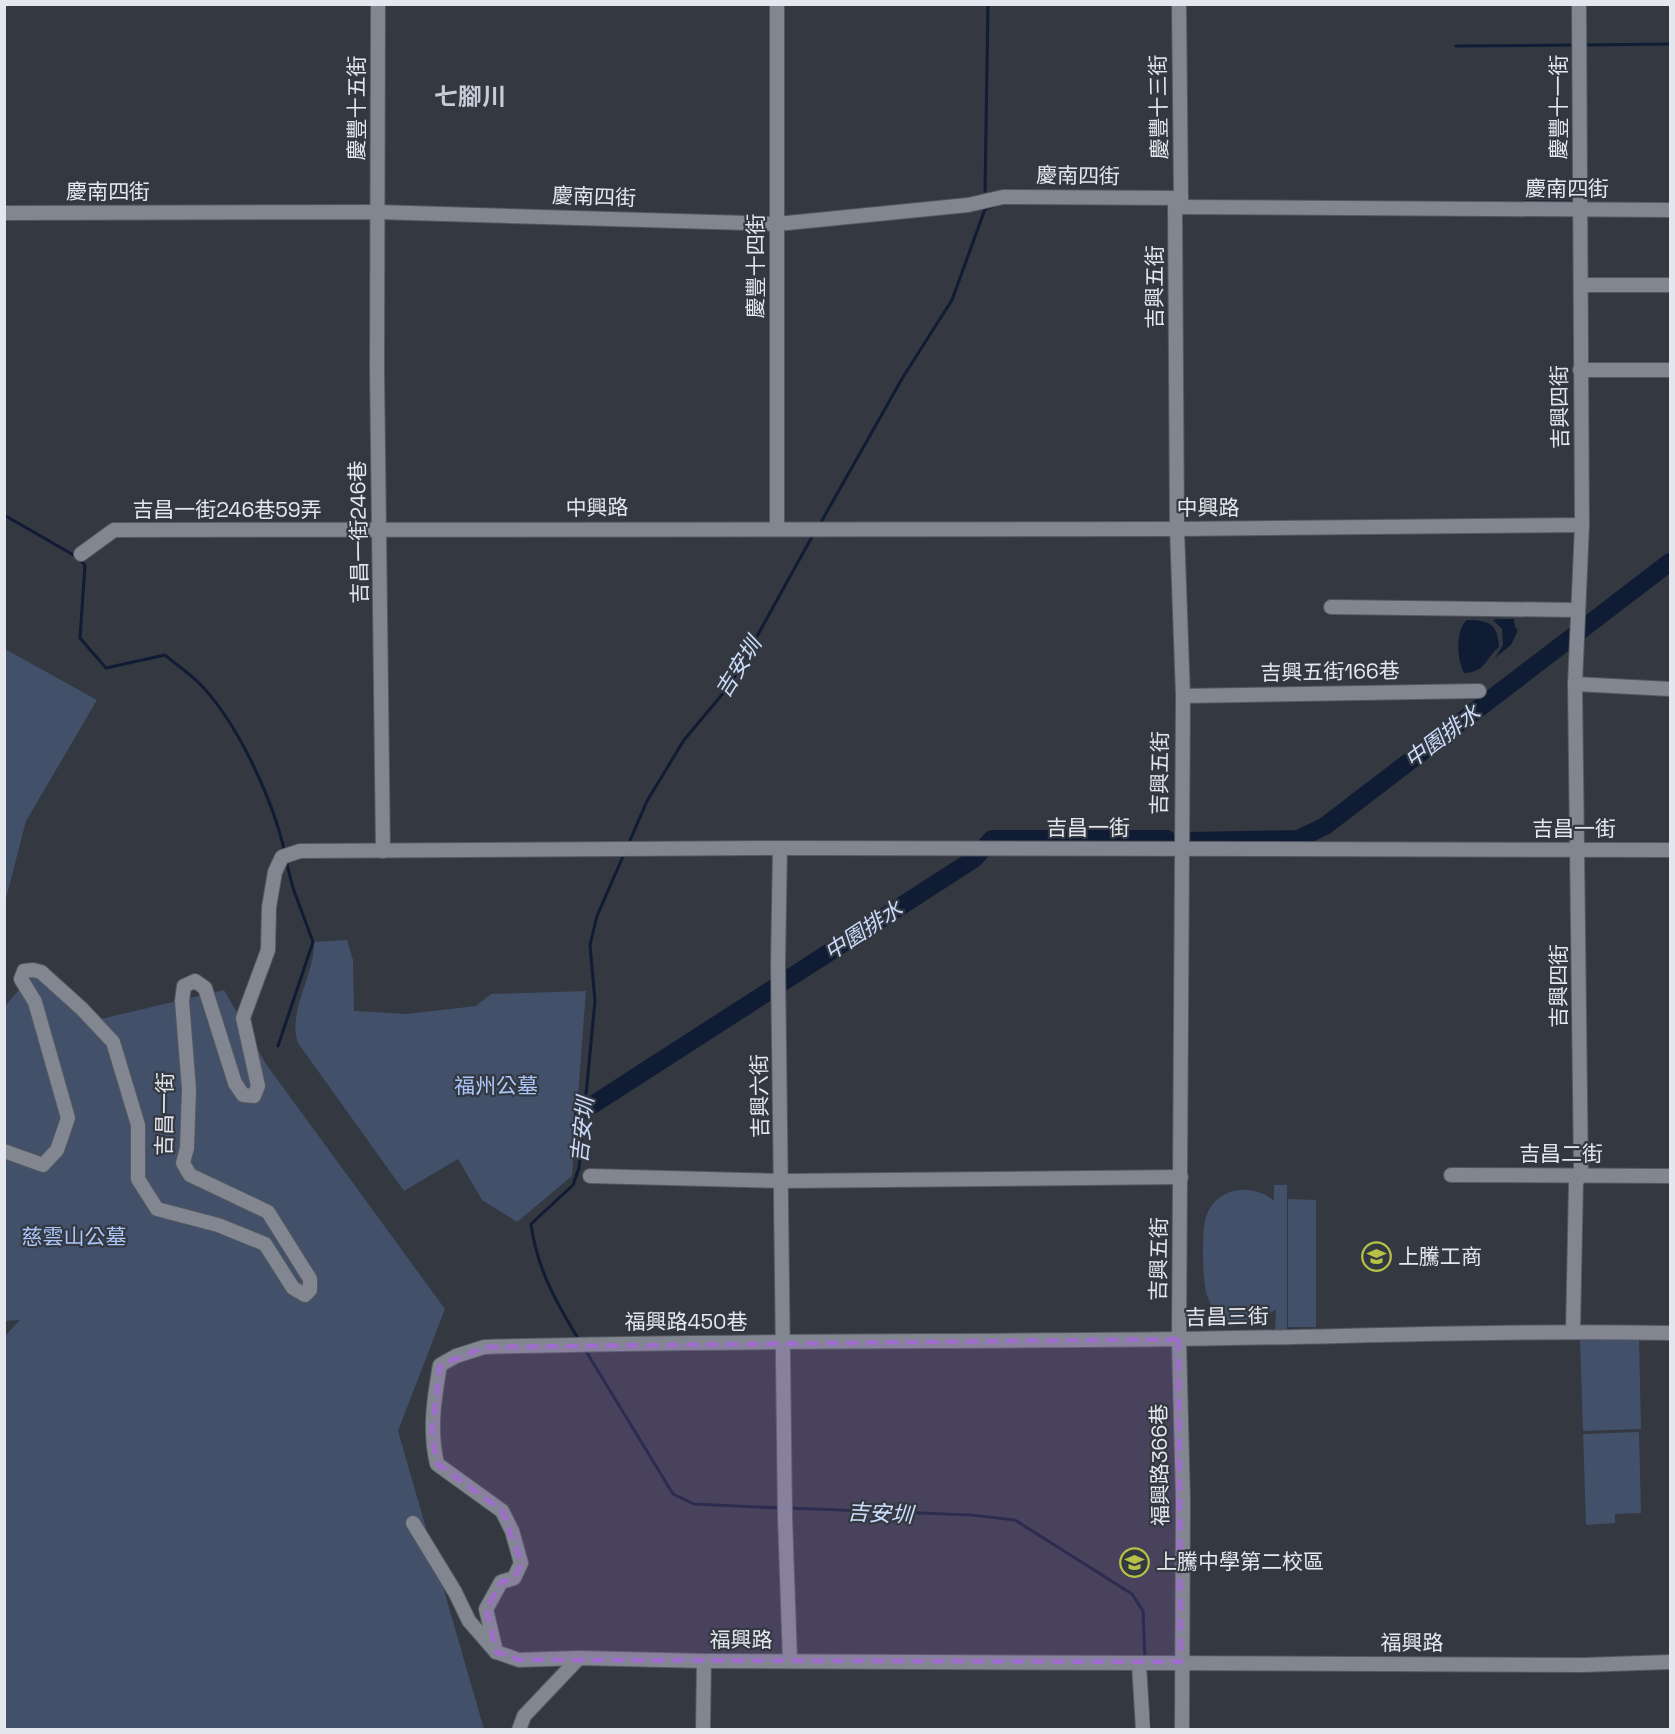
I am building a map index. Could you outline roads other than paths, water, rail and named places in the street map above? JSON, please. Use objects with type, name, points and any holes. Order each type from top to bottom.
[{"type":"street","name":"慶豐十五街","points":[[377,212],[378,4]]},
{"type":"street","name":"慶豐十四街","points":[[777,4],[777,528]]},
{"type":"street","name":"慶豐十三街","points":[[1178,203],[1179,4]]},
{"type":"street","name":"慶豐十一街","points":[[1579,4],[1579,211]]},
{"type":"street","name":"慶南四街","points":[[4,213],[377,212],[777,224],[968,206],[1003,196],[1178,203],[1579,211],[1671,210]]},
{"type":"street","name":"吉興五街","points":[[1178,203],[1177,529],[1183,696],[1180,850],[1179,1339]]},
{"type":"street","name":"吉興四街","points":[[1573,1330],[1576,1182],[1581,1175],[1579,850],[1575,684],[1582,525],[1579,211]]},
{"type":"street","name":"吉昌一街246巷","points":[[377,212],[384,851]]},
{"type":"street","points":[[1581,285],[1671,285]]},
{"type":"street","points":[[1580,370],[1671,370]]},
{"type":"street","name":"中興路","points":[[381,531],[777,528],[835,530],[1177,529],[1582,525]]},
{"type":"street","name":"吉昌一街246巷59弄","points":[[81,554],[114,530],[381,531]]},
{"type":"street","points":[[1331,608],[1577,607]]},
{"type":"street","points":[[1575,684],[1671,688]]},
{"type":"street","name":"吉興五街166巷","points":[[1183,696],[1479,691]]},
{"type":"street","name":"吉昌一街","points":[[4,1151],[42,1165],[57,1150],[68,1118],[35,1002],[21,979],[24,971],[33,969],[41,972],[82,1008],[113,1042],[138,1125],[138,1179],[157,1209],[218,1225],[265,1244],[294,1288],[305,1295],[310,1290],[310,1279],[268,1212],[189,1176],[183,1163],[187,1148],[189,1089],[184,986],[195,981],[205,988],[235,1083],[243,1095],[254,1096],[258,1086],[243,1018],[268,950],[269,907],[275,872],[282,858],[300,851],[650,848],[1671,850]]},
{"type":"street","name":"吉興六街","points":[[780,848],[778,988],[783,1181],[786,1500],[784,1517],[790,1661]]},
{"type":"street","name":"吉昌二街","points":[[1451,1175],[1671,1176]]},
{"type":"street","points":[[590,1176],[783,1181],[1181,1177]]},
{"type":"street","name":"吉昌三街","points":[[784,1343],[1179,1339],[1573,1330],[1671,1333]]},
{"type":"street","name":"福興路366巷","points":[[1179,1339],[1183,1500],[1182,1730]]},
{"type":"street","name":"福興路450巷","points":[[496,1652],[486,1609],[501,1582],[514,1578],[520,1563],[518,1549],[502,1511],[437,1464],[431,1436],[432,1407],[440,1365],[462,1353],[484,1347],[588,1343],[784,1343]]},
{"type":"street","points":[[413,1523],[455,1592],[469,1621],[496,1652]]},
{"type":"street","name":"福興路","points":[[496,1652],[519,1660],[579,1658],[704,1661],[1583,1665],[1671,1662]]},
{"type":"street","points":[[519,1730],[525,1716],[579,1658]]},
{"type":"street","points":[[703,1730],[704,1661]]},
{"type":"street","points":[[1143,1730],[1145,1664]]},
{"type":"waterway","points":[[985,191],[988,4]]},
{"type":"waterway","points":[[1584,45],[1670,44]]},
{"type":"waterway","points":[[1456,46],[1575,45]]},
{"type":"waterway","points":[[1525,202],[1575,202]]},
{"type":"waterway","name":"吉安圳","points":[[820,524],[903,377],[952,300],[985,209],[996,205]]},
{"type":"waterway","points":[[4,515],[77,557],[85,565],[80,638],[106,668],[165,655],[212,697],[252,762],[272,809],[285,853]]},
{"type":"waterway","name":"吉安圳","points":[[628,845],[647,801],[684,740],[730,685],[813,535]]},
{"type":"waterway","name":"中園排水","points":[[1188,841],[1298,839],[1325,826],[1670,562]]},
{"type":"waterway","name":"中園排水","points":[[583,1111],[974,859],[992,839],[1167,839]]},
{"type":"waterway","name":"吉安圳","points":[[579,1340],[555,1298],[543,1270],[531,1224],[573,1185],[579,1168],[595,1001],[590,945],[597,916],[624,854]]},
{"type":"waterway","points":[[278,1046],[313,942],[293,888],[286,860]]},
{"type":"waterway","name":"吉安圳","points":[[584,1348],[673,1494],[694,1504],[781,1508]]},
{"type":"waterway","name":"吉安圳","points":[[788,1508],[971,1515],[1015,1520],[1132,1594],[1143,1611],[1145,1659]]},
{"type":"waterway","name":"吉安圳","points":[[1149,1716],[1150,1730]]},
{"type":"place","name":"上騰工商","points":[[1377,1257]]},
{"type":"place","name":"上騰中學第二校區","points":[[1135,1562]]},
{"type":"district","name":"七腳川","points":[[470,97]]},
{"type":"park label","name":"福州公墓","points":[[496,1086]]},
{"type":"park label","name":"慈雲山公墓","points":[[74,1237]]}]
